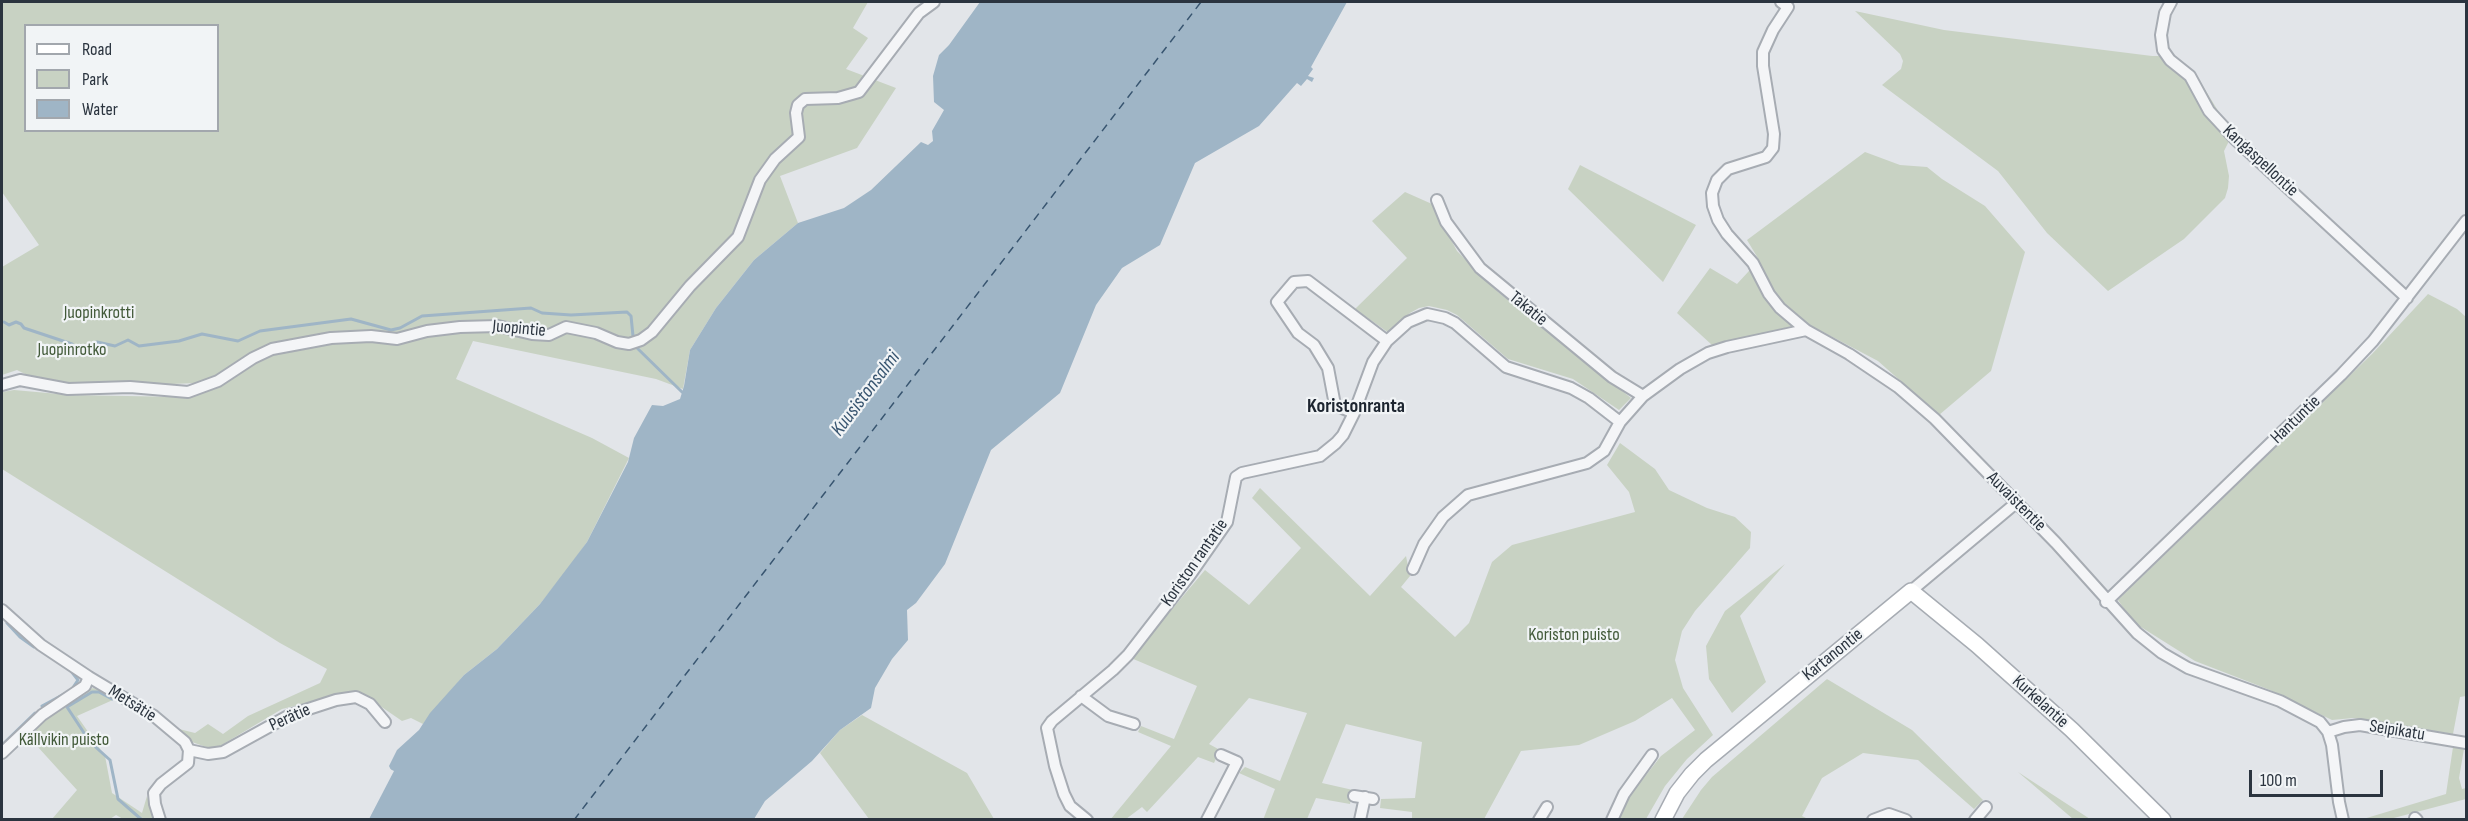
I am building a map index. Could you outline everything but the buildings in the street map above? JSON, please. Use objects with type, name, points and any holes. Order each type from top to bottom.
[{"type":"street","name":"Juopintie","points":[[2,385],[21,380],[68,389],[130,387],[188,392],[218,381],[253,358],[272,350],[331,338],[371,336],[397,339],[427,331],[460,327],[498,326],[532,334],[549,335],[566,327],[596,333],[617,342],[629,344],[641,340],[652,332],[690,286],[738,237],[760,180],[775,159],[799,137],[796,113],[798,105],[805,99],[838,98],[859,92],[919,13],[934,2]]},
{"type":"street","name":"Auvaistentie","points":[[1781,2],[1788,7],[1773,30],[1763,52],[1763,66],[1774,134],[1773,148],[1766,157],[1728,169],[1717,180],[1712,193],[1713,206],[1718,220],[1727,234],[1754,263],[1769,294],[1780,308],[1806,330],[1849,354],[1898,387],[1935,419],[2056,543],[2106,602],[2137,633],[2162,653],[2188,668],[2304,712],[2320,722],[2328,732]]},
{"type":"street","name":"Kangaspellontie","points":[[2171,2],[2165,13],[2161,35],[2163,50],[2170,60],[2190,76],[2209,111],[2235,139],[2407,298]]},
{"type":"street","name":"Takatie","points":[[1437,200],[1446,222],[1480,268],[1612,377],[1642,396]]},
{"type":"street","name":"Hantuntie","points":[[2106,602],[2313,404],[2373,341],[2466,221]]},
{"type":"street","points":[[1354,413],[1335,405],[1328,368],[1314,345],[1298,333],[1277,302],[1293,282],[1308,281],[1387,341]]},
{"type":"street","name":"Koriston rantatie","points":[[1087,819],[1070,806],[1064,794],[1047,728],[1052,721],[1128,655],[1211,545],[1229,516],[1236,477],[1242,473],[1320,456],[1343,435],[1354,413],[1373,362],[1387,341],[1408,322],[1417,316],[1427,314],[1445,318],[1455,323],[1506,367],[1571,388],[1589,398],[1620,422]]},
{"type":"street","points":[[1413,569],[1424,544],[1443,517],[1460,500],[1476,492],[1587,463],[1604,451],[1620,422],[1642,396],[1660,381],[1708,353],[1806,330]]},
{"type":"street","name":"Kartanontie","points":[[1664,819],[1677,793],[1706,760],[2016,502]]},
{"type":"street","name":"Kurkelantie","points":[[1911,591],[1977,645],[2064,723],[2163,819]]},
{"type":"street","name":"Metsätie","points":[[2,609],[41,645],[154,716],[185,742],[189,750]]},
{"type":"street","points":[[2,753],[42,716],[85,686],[89,677]]},
{"type":"street","points":[[1081,696],[1108,716],[1134,724]]},
{"type":"street","name":"Perätie","points":[[189,750],[208,754],[223,752],[290,714],[336,700],[356,697],[370,704],[385,722]]},
{"type":"street","name":"Seipikatu","points":[[2328,732],[2343,727],[2360,726],[2466,743]]},
{"type":"street","points":[[2328,732],[2343,819]]},
{"type":"street","points":[[160,819],[154,794],[161,784],[188,764],[189,750]]},
{"type":"street","points":[[1207,819],[1237,762],[1221,755]]},
{"type":"street","points":[[1612,819],[1624,794],[1652,755]]},
{"type":"street","points":[[1360,819],[1364,797]]},
{"type":"street","points":[[1539,819],[1547,807]]},
{"type":"street","points":[[1975,819],[1986,807]]},
{"type":"street","points":[[1873,819],[1889,814],[1906,819]]},
{"type":"green space","points":[[2,2],[868,2],[853,28],[868,38],[846,69],[896,88],[857,148],[780,176],[798,223],[754,260],[716,308],[690,350],[683,389],[656,379],[473,341],[456,379],[592,438],[629,458],[587,542],[568,569],[540,604],[497,649],[464,675],[423,724],[411,718],[402,721],[370,699],[352,692],[282,709],[220,746],[209,748],[192,742],[179,729],[195,733],[208,724],[223,734],[248,716],[320,683],[327,669],[280,643],[2,469],[2,392],[14,390],[70,395],[182,397],[204,392],[197,383],[96,387],[29,376],[17,370],[2,375],[2,267],[39,245],[2,192]]},
{"type":"green space","points":[[1855,11],[1944,30],[2152,56],[2172,56],[2195,73],[2223,119],[2230,139],[2224,151],[2229,176],[2225,198],[2184,239],[2108,291],[2047,233],[1998,171],[1882,85],[1901,69],[1903,61],[1900,54]]},
{"type":"green space","points":[[1865,152],[1900,165],[1927,167],[1985,206],[2025,252],[1991,371],[1939,415],[1878,361],[1806,323],[1712,345],[1677,313],[1710,268],[1737,284],[1759,260],[1747,240]]},
{"type":"green space","points":[[1580,165],[1696,225],[1663,282],[1568,189]]},
{"type":"green space","points":[[1405,192],[1432,204],[1457,251],[1498,292],[1631,398],[1619,410],[1573,379],[1508,359],[1457,315],[1447,310],[1429,306],[1419,308],[1410,313],[1389,333],[1355,309],[1407,258],[1372,221]]},
{"type":"green space","points":[[2428,294],[2457,309],[2466,317],[2466,696],[2460,697],[2453,734],[2353,718],[2332,720],[2270,690],[2195,661],[2133,622],[2118,600],[2372,354]]},
{"type":"green space","name":"Koriston puisto","points":[[1620,443],[1655,469],[1669,490],[1707,508],[1735,517],[1751,532],[1750,548],[1695,611],[1682,631],[1675,660],[1683,688],[1713,735],[1687,759],[1665,786],[1646,819],[1617,819],[1628,798],[1661,756],[1695,730],[1672,698],[1635,721],[1579,745],[1521,751],[1484,819],[1412,819],[1412,812],[1380,808],[1381,799],[1415,798],[1422,742],[1346,724],[1322,783],[1353,790],[1350,804],[1316,798],[1307,819],[1263,820],[1275,789],[1239,773],[1245,767],[1280,781],[1307,713],[1249,698],[1209,744],[1220,750],[1214,763],[1198,757],[1147,812],[1142,807],[1126,819],[1110,820],[1171,746],[1138,732],[1141,726],[1174,739],[1197,686],[1131,658],[1205,570],[1249,605],[1301,548],[1252,498],[1260,488],[1370,596],[1406,556],[1410,576],[1401,587],[1455,637],[1469,623],[1492,562],[1512,545],[1635,512],[1629,492],[1607,465]]},
{"type":"green space","points":[[1785,564],[1740,616],[1766,682],[1732,713],[1709,679],[1706,646],[1725,611]]},
{"type":"green space","points":[[1827,679],[1912,730],[1983,800],[1974,809],[1918,760],[1863,753],[1822,778],[1802,816],[1808,819],[1682,819],[1712,777]]},
{"type":"green space","name":"Källvikin puisto","points":[[93,688],[104,691],[115,699],[77,716],[105,756],[112,793],[142,813],[147,796],[154,819],[123,819],[116,815],[110,819],[52,819],[77,790],[27,735],[83,692]]},
{"type":"green space","points":[[862,715],[967,773],[994,819],[869,819],[820,753],[840,730]]},
{"type":"green space","points":[[2453,747],[2464,749],[2459,778],[2462,789],[2466,788],[2466,799],[2390,819],[2360,820],[2446,794]]},
{"type":"green space","points":[[2018,772],[2090,819],[2073,819]]},
{"type":"water","name":"Kuusistonsalmi","points":[[980,2],[1347,2],[1311,67],[1313,69],[1308,76],[1314,78],[1312,82],[1307,79],[1301,86],[1297,83],[1259,126],[1195,163],[1160,245],[1122,268],[1096,305],[1060,393],[991,450],[945,564],[916,603],[907,610],[908,640],[892,659],[875,688],[871,708],[840,730],[812,761],[765,801],[754,819],[368,820],[392,772],[389,766],[397,750],[419,730],[430,713],[464,675],[497,649],[540,604],[587,542],[628,462],[634,438],[652,405],[663,406],[680,399],[690,350],[716,308],[754,260],[798,223],[844,208],[871,190],[921,142],[928,145],[933,141],[932,131],[944,110],[934,102],[933,76],[939,55]]},
{"type":"pier","points":[[390,769],[394,771],[369,819],[365,820]]},
{"type":"waterway","points":[[4,322],[9,325],[16,322],[24,328],[72,344],[77,350],[89,348],[97,342],[115,346],[128,340],[139,346],[179,341],[202,334],[238,341],[260,331],[351,319],[391,330],[400,328],[422,316],[531,308],[542,313],[571,315],[627,312],[631,316],[633,336]]},
{"type":"waterway","points":[[634,345],[682,392]]},
{"type":"waterway","points":[[7,623],[20,637],[34,647]]},
{"type":"waterway","points":[[71,671],[78,680],[72,689]]},
{"type":"waterway","points":[[112,699],[99,692],[92,692],[67,707],[90,742],[110,760],[118,799],[142,820]]},
{"type":"waterway","points":[[42,706],[66,693]]},
{"type":"waterway","points":[[2,745],[35,713]]},
{"type":"ferry route","points":[[574,820],[1201,2]]},
{"type":"district","name":"Koristonranta","points":[[1356,407]]},
{"type":"park label","name":"Juopinkrotti","points":[[99,313]]},
{"type":"park label","name":"Juopinrotko","points":[[72,350]]}]
